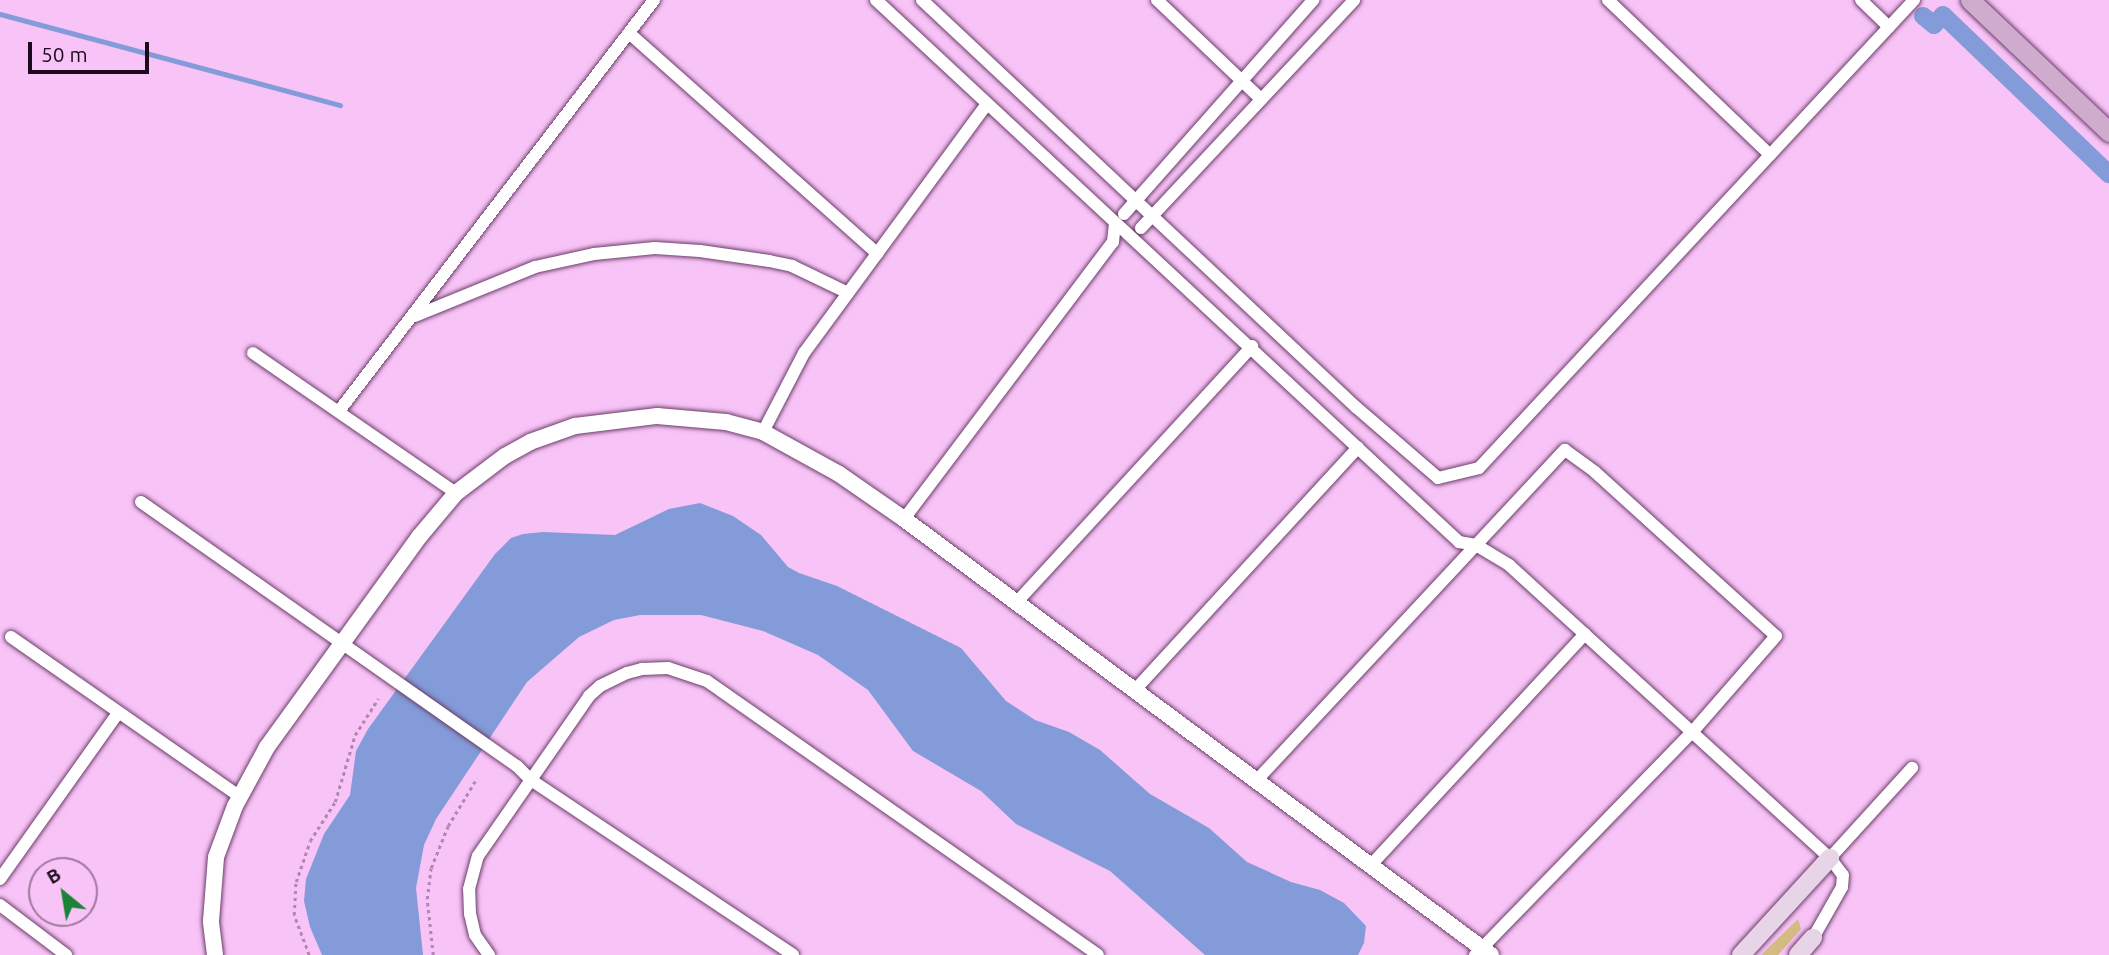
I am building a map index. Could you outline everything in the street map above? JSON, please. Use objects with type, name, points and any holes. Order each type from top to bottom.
[{"type":"main road","points":[[1970,0],[2109,132]]},
{"type":"main road","points":[[1741,955],[1830,858]]},
{"type":"main road","points":[[1798,955],[1813,937]]},
{"type":"street","points":[[339,411],[654,0]]},
{"type":"street","points":[[876,0],[987,104],[1136,233],[1459,542],[1476,545],[1509,565],[1830,858],[1840,869],[1844,880],[1805,955]]},
{"type":"street","points":[[922,0],[1357,408],[1438,478],[1479,468],[1914,0]]},
{"type":"street","points":[[1157,0],[1261,99]]},
{"type":"street","points":[[904,519],[1113,242],[1119,219],[1313,0]]},
{"type":"street","points":[[1113,242],[1136,233],[1353,0]]},
{"type":"street","points":[[1608,0],[1770,155]]},
{"type":"street","points":[[1861,0],[1889,27]]},
{"type":"street","points":[[629,33],[877,253]]},
{"type":"street","points":[[763,432],[804,353],[987,104]]},
{"type":"street","points":[[411,317],[535,267],[625,250],[700,251],[769,261],[792,266],[848,293]]},
{"type":"street","points":[[1016,603],[1252,346]]},
{"type":"street","points":[[253,353],[456,494]]},
{"type":"street","points":[[215,955],[211,921],[216,857],[240,797],[267,747],[341,642],[456,494],[505,456],[530,442],[575,426],[657,416],[726,422],[763,432],[839,474],[904,519],[1134,691],[1256,781],[1371,865],[1482,953],[1693,731],[1776,636],[1595,472],[1565,450],[1256,781]]},
{"type":"street","points":[[1134,691],[1358,447]]},
{"type":"street","points":[[141,502],[517,766],[531,780],[793,955]]},
{"type":"street","points":[[1371,865],[1585,634]]},
{"type":"street","points":[[12,638],[240,797]]},
{"type":"street","points":[[489,955],[475,935],[470,914],[472,876],[478,856],[578,710],[600,686],[642,668],[668,668],[694,674],[1098,955]]},
{"type":"street","points":[[0,879],[118,713]]},
{"type":"street","points":[[1830,858],[1912,768]]},
{"type":"street","points":[[0,905],[66,955]]},
{"type":"path","points":[[309,955],[294,915],[296,882],[310,841],[335,802],[355,735],[378,699]]},
{"type":"path","points":[[433,955],[427,900],[431,868],[448,826],[477,778]]},
{"type":"shaded area","points":[[1798,919],[1801,929],[1778,955],[1761,955]]},
{"type":"water","points":[[700,503],[733,516],[761,535],[788,567],[837,586],[961,648],[1006,701],[1035,720],[1069,732],[1100,750],[1150,794],[1209,828],[1247,862],[1291,882],[1320,890],[1344,903],[1366,926],[1364,943],[1358,955],[1205,955],[1110,871],[1016,824],[981,791],[913,751],[868,690],[818,655],[763,631],[701,615],[640,615],[614,620],[579,637],[527,682],[436,819],[424,845],[416,888],[423,955],[322,955],[310,927],[304,901],[306,879],[324,834],[350,795],[356,751],[368,729],[495,554],[511,538],[523,534],[543,532],[615,535],[669,509]]},
{"type":"waterway","points":[[0,14],[340,105]]},
{"type":"waterway","points":[[1923,16],[1934,25],[1943,15],[2109,174]]}]
